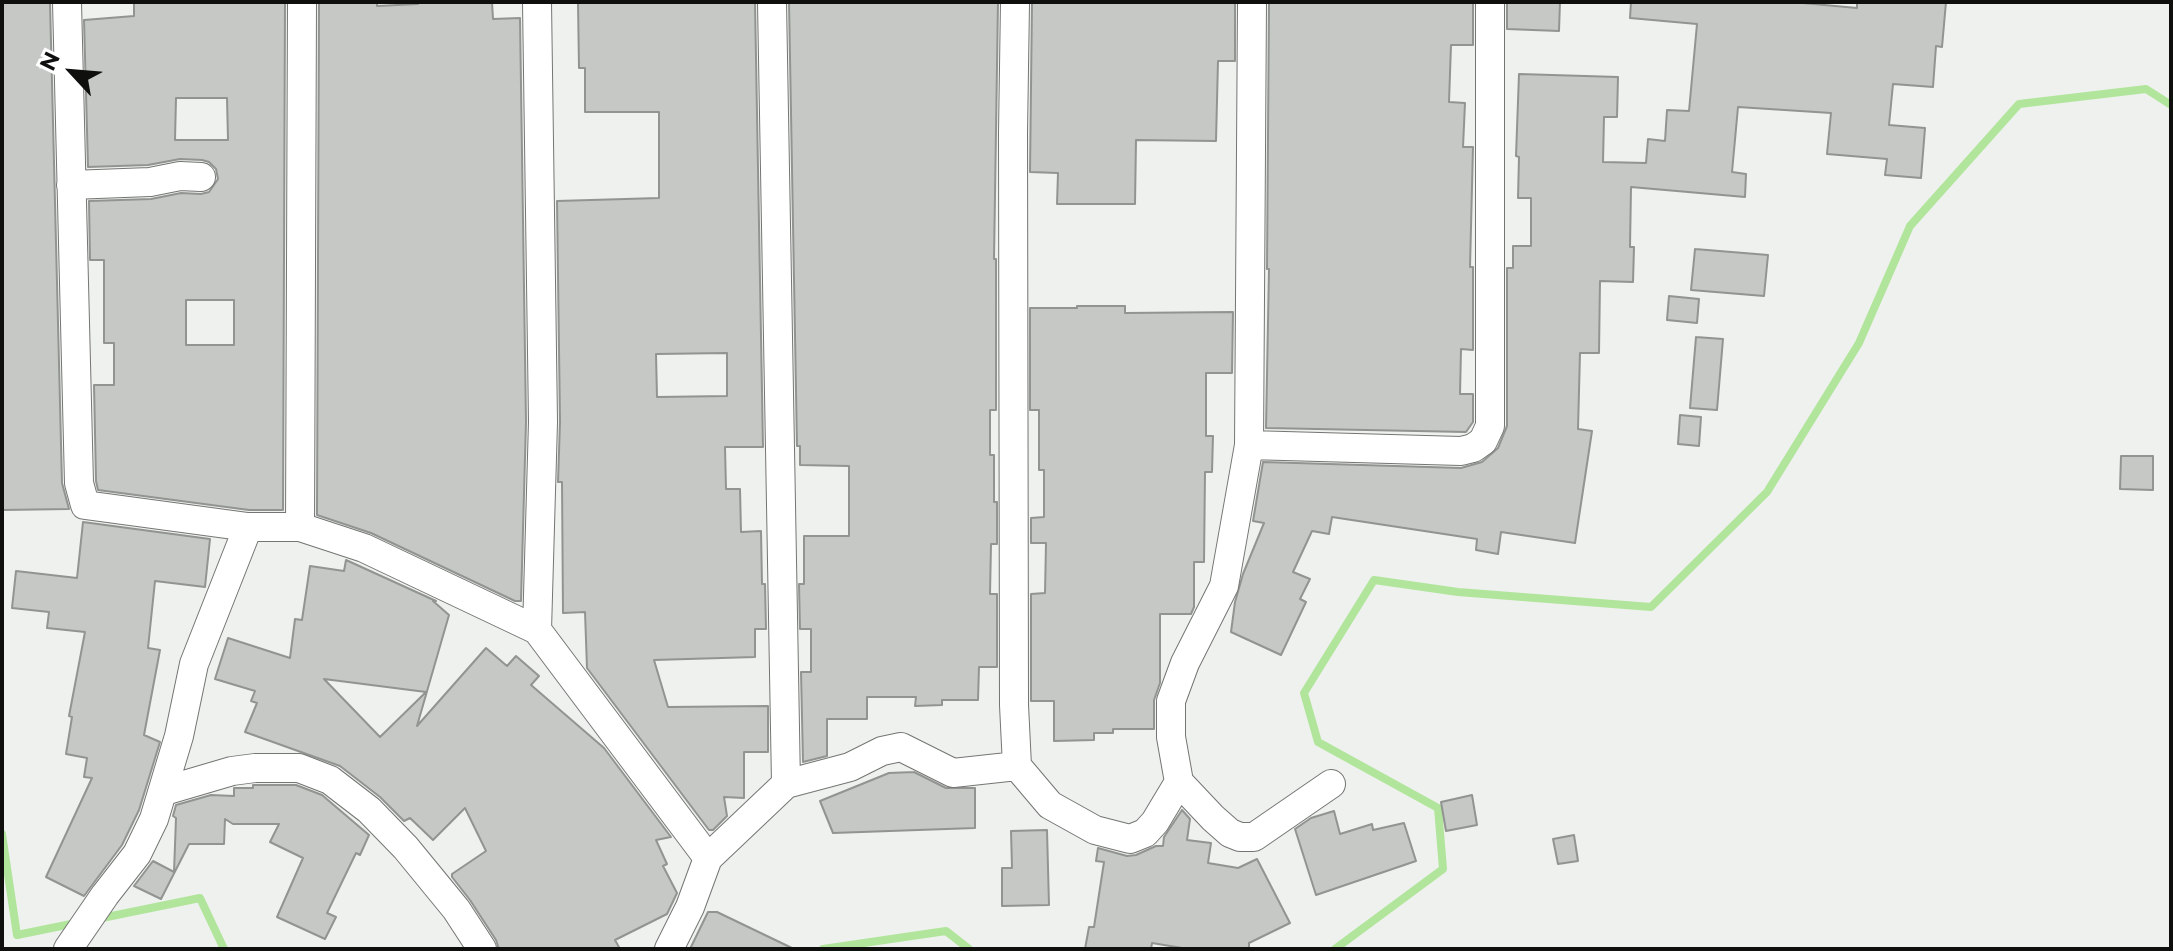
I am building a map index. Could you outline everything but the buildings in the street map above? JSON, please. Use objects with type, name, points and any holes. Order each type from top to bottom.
[{"type":"street","points":[[67,2],[79,483],[83,502],[88,506],[248,527],[300,527],[364,548],[537,630],[708,858]]},
{"type":"street","points":[[300,527],[302,2]]},
{"type":"street","points":[[537,2],[543,422],[537,630]]},
{"type":"street","points":[[772,2],[786,784]]},
{"type":"street","points":[[1015,2],[1014,705],[1017,766],[1050,805],[1095,830],[1130,839],[1145,833],[1155,822],[1179,782]]},
{"type":"street","points":[[1252,2],[1249,445],[1224,586],[1185,663],[1171,701],[1171,737],[1179,782],[1230,833],[1240,837],[1254,837],[1331,784]]},
{"type":"street","points":[[1249,445],[1461,451],[1483,441],[1490,426],[1490,2]]},
{"type":"street","points":[[71,185],[201,177]]},
{"type":"street","points":[[69,946],[137,854],[154,819],[179,736],[194,664],[248,527]]},
{"type":"street","points":[[669,949],[690,907],[708,858],[786,784],[850,767],[882,751],[901,747],[953,773],[1017,766]]},
{"type":"street","points":[[164,791],[232,771],[255,768],[299,768],[330,780],[369,810],[406,848],[440,887],[482,949]]},
{"type":"waterway","points":[[1335,949],[1443,869],[1438,808],[1318,742],[1304,693],[1374,580],[1458,592],[1651,607],[1767,492],[1859,343],[1910,226],[2019,104],[2146,89],[2171,105]]},
{"type":"waterway","points":[[2,834],[17,935],[76,923]]},
{"type":"waterway","points":[[97,919],[200,898],[224,949]]},
{"type":"waterway","points":[[823,949],[946,931],[969,949]]}]
